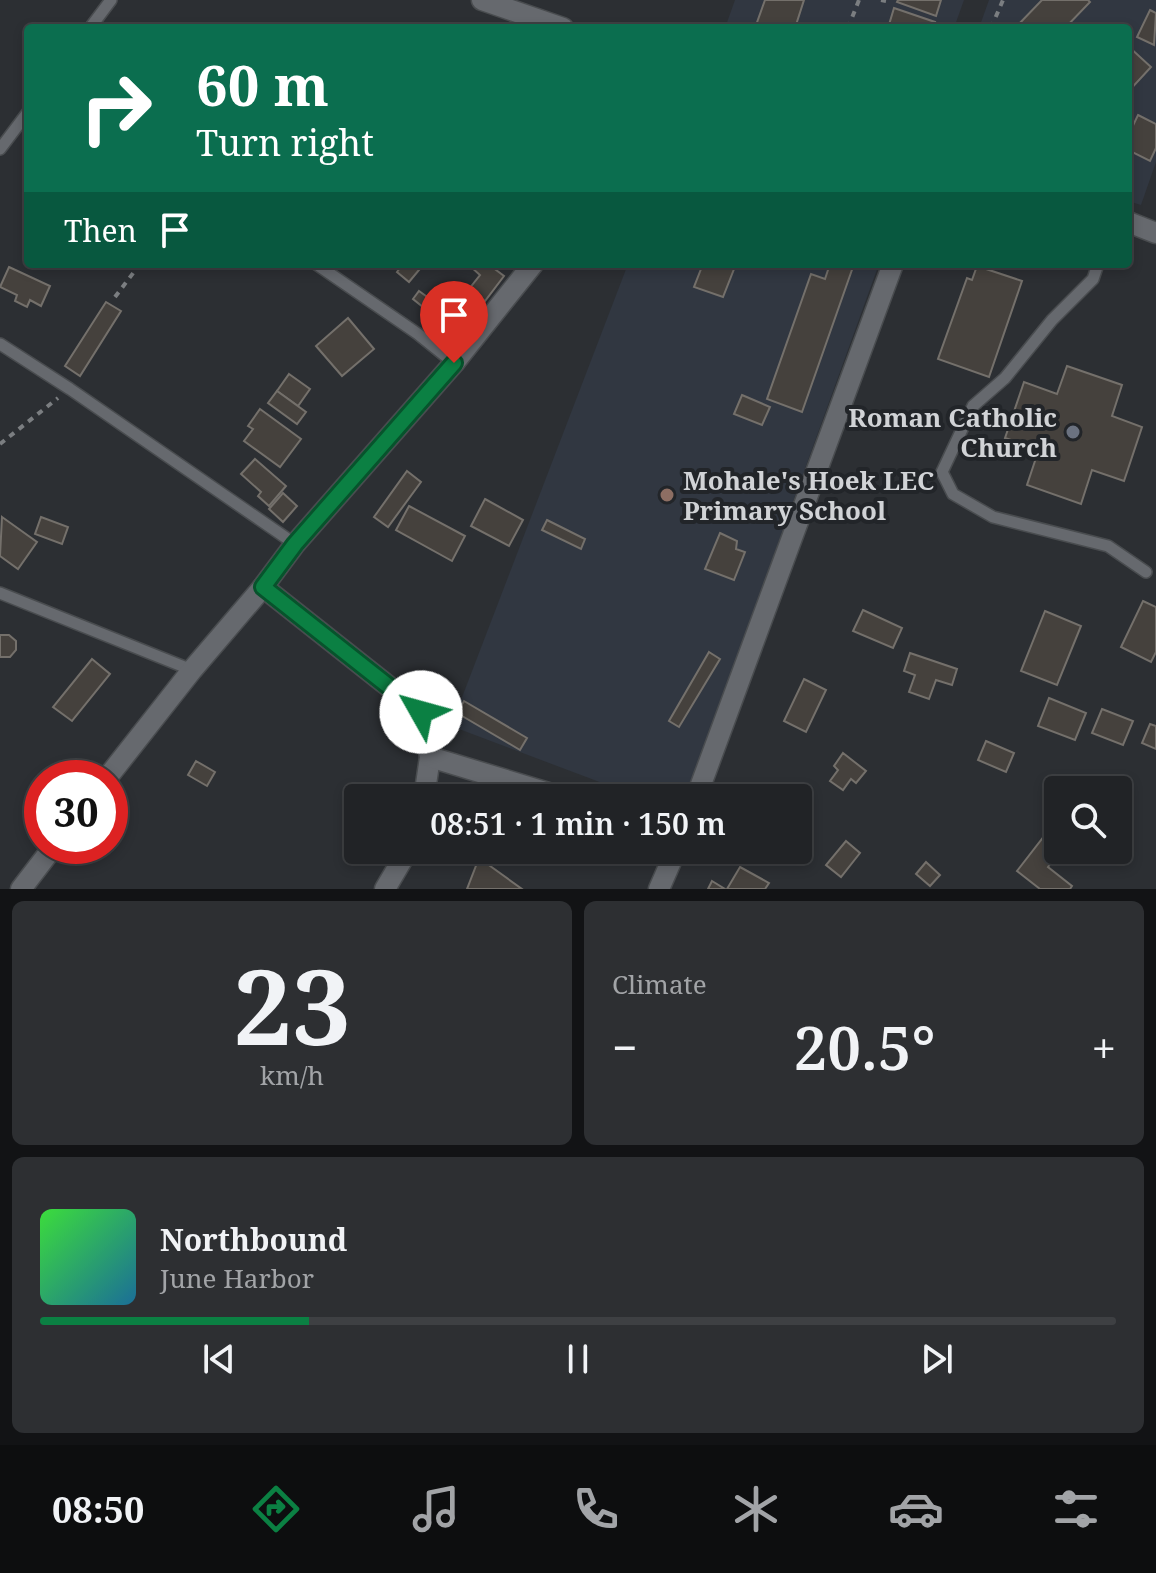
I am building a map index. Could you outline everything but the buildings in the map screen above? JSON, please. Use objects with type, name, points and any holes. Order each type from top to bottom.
[{"type":"street","points":[[482,0],[551,24]]},
{"type":"street","points":[[1132,223],[1156,232]]},
{"type":"street","points":[[121,760],[295,544],[454,363],[530,268]]},
{"type":"street","points":[[701,784],[892,268]]},
{"type":"street","points":[[263,587],[421,712],[430,757],[426,784]]},
{"type":"street","points":[[430,757],[519,784]]},
{"type":"street","points":[[21,889],[40,864]]},
{"type":"street","points":[[385,889],[400,864]]},
{"type":"street","points":[[659,889],[670,864]]},
{"type":"lane","points":[[93,24],[111,0]]},
{"type":"lane","points":[[0,149],[24,117]]},
{"type":"lane","points":[[322,268],[418,334],[454,363]]},
{"type":"lane","points":[[1097,268],[1093,279],[1052,320],[1005,378],[973,406],[942,472],[953,494],[993,517],[1108,546],[1146,572]]},
{"type":"lane","points":[[0,344],[295,544]]},
{"type":"lane","points":[[0,593],[192,670]]},
{"type":"path","points":[[850,24],[859,0]]},
{"type":"path","points":[[993,24],[1003,0]]},
{"type":"path","points":[[115,297],[137,268]]},
{"type":"path","points":[[0,444],[70,389]]},
{"type":"shaded area","points":[[735,0],[964,0],[955,24],[726,24]]},
{"type":"shaded area","points":[[989,0],[1156,0],[1156,162],[1141,205],[1132,202],[1132,24],[980,24]]},
{"type":"shaded area","name":"Mohale's Hoek LEC Primary School","points":[[626,268],[878,268],[691,784],[605,784],[451,726]]},
{"type":"place","name":"Roman Catholic Church","points":[[1073,432]]},
{"type":"place","name":"Mohale's Hoek LEC Primary School","points":[[667,495]]},
{"type":"route","points":[[421,712],[263,587],[295,544],[454,363]]}]
